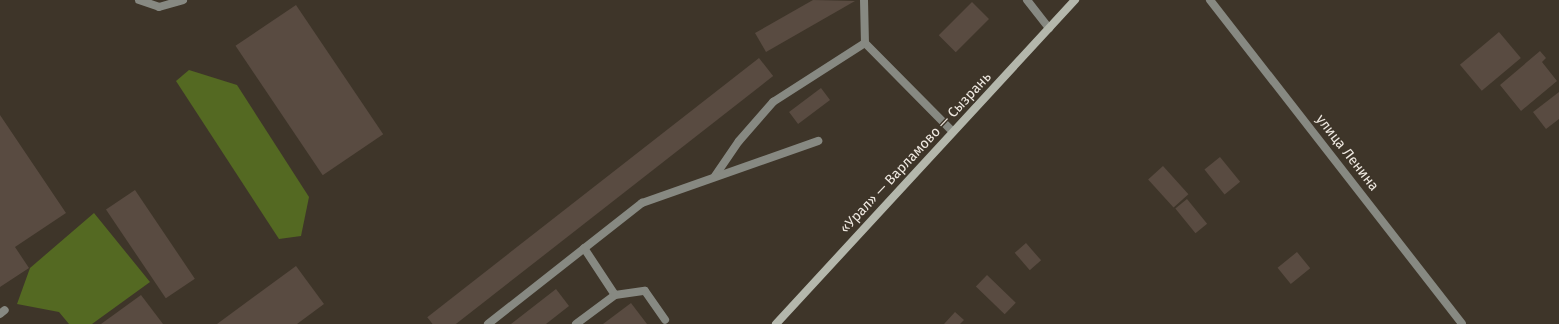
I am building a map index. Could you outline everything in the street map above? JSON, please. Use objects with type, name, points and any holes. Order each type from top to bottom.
[{"type":"main road","name":"«Урал» — Варламово — Сызрань","points":[[776,324],[1075,0]]},
{"type":"street","points":[[139,0],[159,7],[183,0]]},
{"type":"street","points":[[864,0],[865,43],[953,132]]},
{"type":"street","points":[[1027,0],[1049,28]]},
{"type":"street","name":"улица Ленина","points":[[1210,0],[1462,324]]},
{"type":"street","points":[[715,176],[739,141],[773,102],[865,43]]},
{"type":"street","points":[[488,324],[642,204],[715,176],[818,141]]},
{"type":"street","points":[[584,248],[615,295]]},
{"type":"street","points":[[576,324],[615,295],[645,291],[665,320]]},
{"type":"green space","points":[[189,70],[237,85],[309,197],[301,236],[279,239],[176,81]]},
{"type":"green space","points":[[94,213],[150,282],[92,324],[69,324],[59,312],[17,304],[30,268]]},
{"type":"building","points":[[813,0],[855,1],[766,52],[755,33]]},
{"type":"building","points":[[972,2],[989,19],[956,52],[939,35]]},
{"type":"building","points":[[296,5],[383,134],[323,175],[235,46]]},
{"type":"building","points":[[1499,32],[1521,58],[1482,91],[1460,65]]},
{"type":"building","points":[[1540,51],[1546,58],[1542,62],[1557,81],[1521,111],[1500,85]]},
{"type":"building","points":[[759,58],[773,76],[456,324],[433,324],[427,317]]},
{"type":"building","points":[[821,88],[830,100],[798,124],[789,112]]},
{"type":"building","points":[[1559,92],[1559,119],[1546,129],[1533,112]]},
{"type":"building","points":[[0,115],[66,213],[15,247],[29,268],[0,287]]},
{"type":"building","points":[[1220,157],[1240,182],[1225,194],[1204,170]]},
{"type":"building","points":[[1163,166],[1188,194],[1174,208],[1148,179]]},
{"type":"building","points":[[135,190],[195,279],[166,298],[106,210]]},
{"type":"building","points":[[1187,199],[1207,224],[1195,233],[1175,208]]},
{"type":"building","points":[[1026,243],[1041,260],[1030,270],[1015,253]]},
{"type":"building","points":[[1297,252],[1310,268],[1291,284],[1278,268]]},
{"type":"building","points":[[296,266],[324,304],[297,324],[217,324]]},
{"type":"building","points":[[987,275],[1016,303],[1005,314],[976,287]]},
{"type":"building","points":[[556,289],[569,306],[546,324],[511,324]]},
{"type":"building","points":[[141,295],[163,324],[101,324]]},
{"type":"building","points":[[631,303],[647,324],[603,324]]},
{"type":"building","points":[[955,312],[964,320],[960,324],[944,324]]}]
